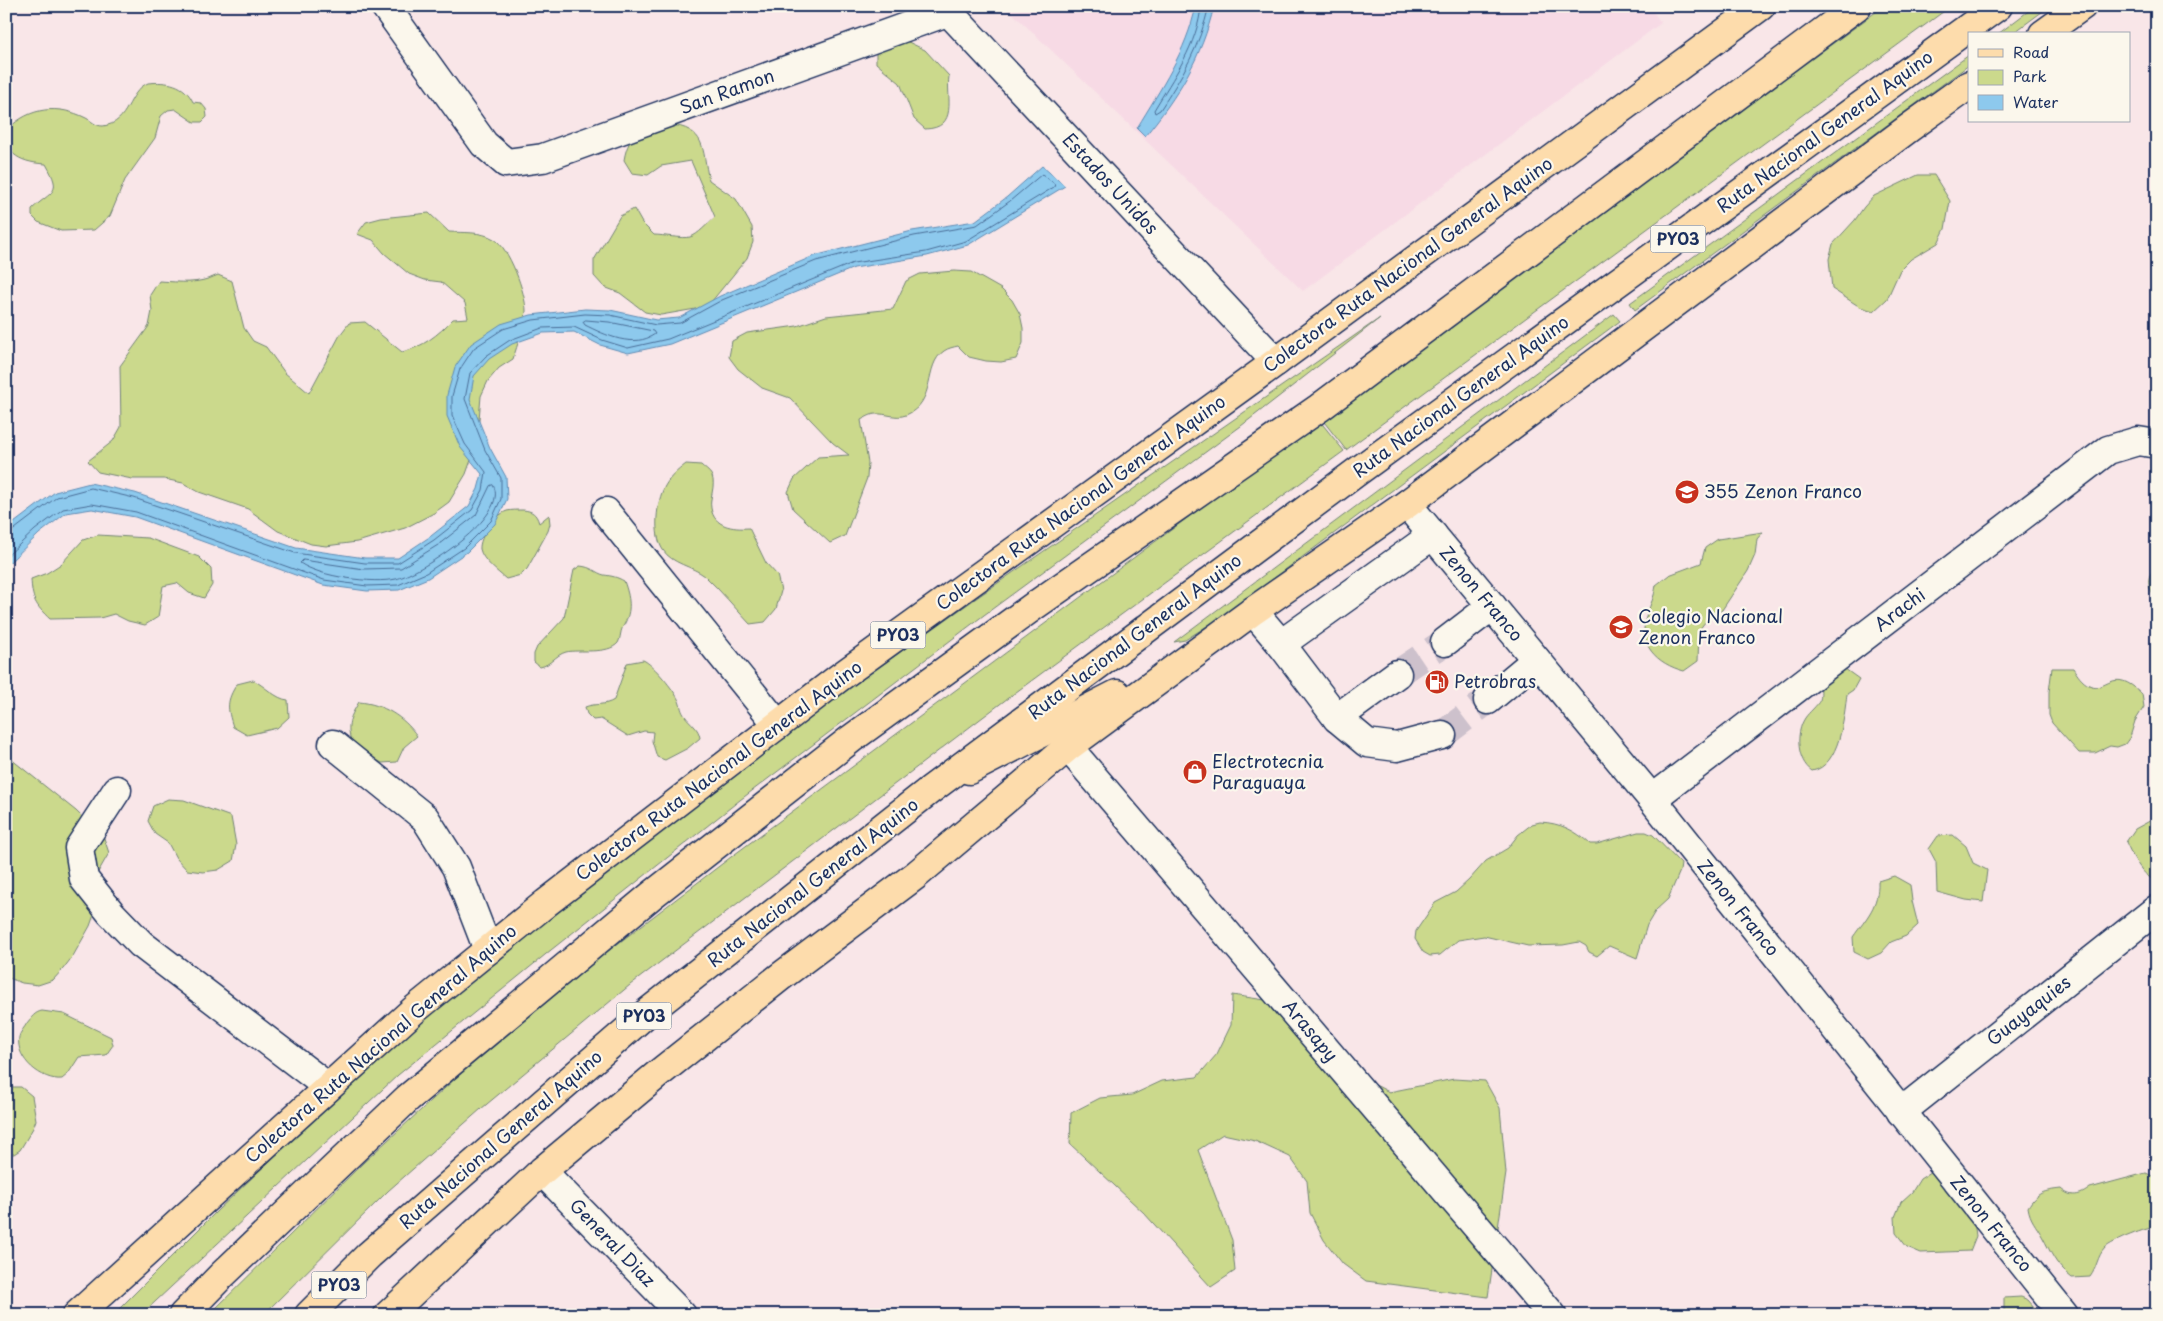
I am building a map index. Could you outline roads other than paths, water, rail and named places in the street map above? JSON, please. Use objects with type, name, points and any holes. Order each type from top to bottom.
[{"type":"main road","name":"Colectora Ruta Nacional General Aquino","points":[[77,1315],[414,1010],[488,950],[840,677],[1276,362],[1760,6]]},
{"type":"main road","points":[[183,1315],[221,1276],[408,1098],[652,895],[844,745],[1034,606],[1318,408],[1857,6]]},
{"type":"main road","name":"Ruta Nacional General Aquino","points":[[309,1315],[369,1255],[648,1012],[930,790],[1342,483],[1998,6]]},
{"type":"main road","points":[[2046,32],[2082,6]]},
{"type":"main road","name":"PY03","points":[[388,1315],[542,1171],[658,1074],[780,977],[916,875],[1068,747],[1253,611],[1407,504],[1909,128],[1968,87]]},
{"type":"main road","points":[[930,790],[1191,657]]},
{"type":"main road","points":[[327,1315],[369,1255]]},
{"type":"main road","points":[[170,1315],[221,1276]]},
{"type":"street","name":"San Ramon","points":[[385,6],[484,144],[506,163],[543,158],[945,9]]},
{"type":"street","name":"Estados Unidos","points":[[945,9],[1022,88],[1276,362]]},
{"type":"street","name":"Arachi","points":[[1652,799],[2108,450],[2138,441],[2157,444]]},
{"type":"street","name":"Zenon Franco","points":[[1407,504],[1652,799],[2064,1315]]},
{"type":"street","points":[[606,512],[778,725]]},
{"type":"street","points":[[1281,644],[1432,535]]},
{"type":"street","points":[[1445,642],[1492,606]]},
{"type":"street","points":[[1253,611],[1281,644],[1337,718],[1367,743],[1397,747],[1442,735]]},
{"type":"street","points":[[1488,700],[1536,660]]},
{"type":"street","points":[[1337,718],[1396,674]]},
{"type":"street","points":[[333,744],[426,818],[456,867],[488,950]]},
{"type":"street","name":"Arasapy","points":[[1068,747],[1552,1315]]},
{"type":"street","points":[[117,790],[78,848],[84,879],[112,913],[142,944],[328,1087]]},
{"type":"street","name":"Guayaquies","points":[[1901,1112],[2157,909]]},
{"type":"street","name":"General Diaz","points":[[542,1171],[682,1315]]},
{"type":"water","points":[[1196,6],[1214,6],[1203,42],[1178,91],[1145,136],[1137,128],[1164,84],[1179,54],[1192,23]]},
{"type":"water","points":[[1042,166],[1065,186],[968,245],[927,256],[854,268],[670,344],[628,353],[600,345],[574,332],[543,333],[512,344],[489,359],[474,376],[470,399],[490,448],[506,477],[507,499],[495,524],[467,552],[428,578],[399,590],[367,591],[323,585],[135,517],[92,509],[66,513],[39,534],[10,562],[6,562],[6,529],[55,492],[90,483],[135,493],[296,548],[365,558],[398,558],[431,536],[469,506],[478,489],[482,474],[460,447],[447,416],[447,395],[455,367],[471,344],[501,324],[531,315],[585,309],[610,310],[656,320],[679,318],[720,296],[814,256],[912,231],[975,221],[1007,197]]},
{"type":"tunnel","points":[[1397,674],[1445,642]]},
{"type":"tunnel","points":[[1442,735],[1488,700]]},
{"type":"place","name":"355 Zenon Franco","points":[[1687,492]]},
{"type":"place","name":"Colegio Nacional Zenon Franco","points":[[1621,627]]},
{"type":"place","name":"Petrobras","points":[[1437,682]]},
{"type":"place","name":"Electrotecnia Paraguaya","points":[[1195,772]]}]
